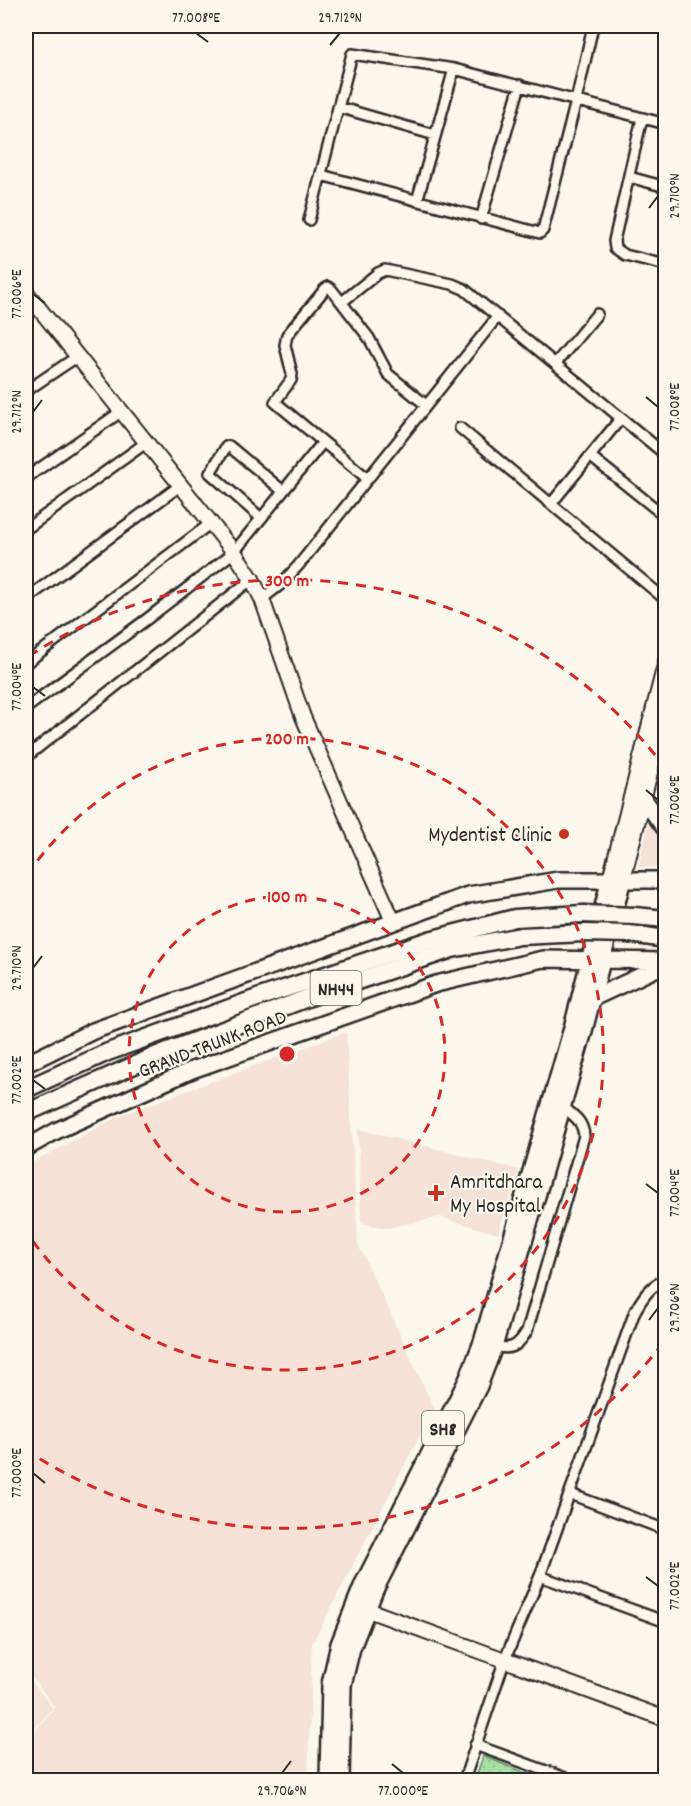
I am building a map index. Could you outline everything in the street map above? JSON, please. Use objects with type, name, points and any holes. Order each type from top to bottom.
[{"type":"highway","name":"NH44","points":[[26,1089],[108,1052],[429,940],[515,918],[583,914],[666,919]]},
{"type":"highway","name":"NH44","points":[[26,1113],[154,1056],[310,997],[452,949],[520,936],[584,933],[630,934],[666,939]]},
{"type":"main road","points":[[638,797],[666,830]]},
{"type":"main road","name":"SH8","points":[[488,1344],[572,1028],[596,959],[616,879]]},
{"type":"main road","points":[[26,1064],[93,1031],[468,895],[558,880],[666,880]]},
{"type":"main road","name":"GRAND TRUNK ROAD","points":[[26,1148],[58,1130],[192,1070],[436,984],[543,959],[666,963]]},
{"type":"main road","name":"SH8","points":[[328,1780],[330,1684],[333,1663],[467,1380],[488,1344],[563,1107],[593,998],[596,959]]},
{"type":"main road","points":[[593,998],[666,963]]},
{"type":"main road","name":"SH8","points":[[341,1780],[343,1685],[360,1607]]},
{"type":"street","points":[[321,175],[537,233],[543,230],[593,26]]},
{"type":"street","points":[[309,220],[352,54],[454,69],[666,124]]},
{"type":"street","points":[[417,201],[454,69]]},
{"type":"street","points":[[481,219],[520,85]]},
{"type":"street","points":[[338,107],[435,135]]},
{"type":"street","points":[[642,118],[614,242],[615,248],[633,258],[666,265]]},
{"type":"street","points":[[629,177],[666,187]]},
{"type":"street","points":[[342,302],[378,273],[391,270],[452,284],[464,289],[666,455]]},
{"type":"street","points":[[368,479],[275,402],[291,380],[292,374],[285,345],[287,335],[328,287],[369,338],[388,374],[426,405]]},
{"type":"street","points":[[26,292],[234,552],[252,579],[262,599],[303,717],[393,921]]},
{"type":"street","points":[[556,363],[597,314]]},
{"type":"street","points":[[262,599],[280,585],[298,566],[498,316]]},
{"type":"street","points":[[26,391],[78,356]]},
{"type":"street","points":[[26,478],[122,411]]},
{"type":"street","points":[[551,504],[621,418]]},
{"type":"street","points":[[460,428],[666,600]]},
{"type":"street","points":[[26,529],[147,442]]},
{"type":"street","points":[[26,708],[147,620],[234,552],[323,442]]},
{"type":"street","points":[[261,518],[210,473],[226,447],[229,446],[283,491]]},
{"type":"street","points":[[590,456],[666,517]]},
{"type":"street","points":[[26,600],[181,485]]},
{"type":"street","points":[[26,663],[211,523]]},
{"type":"street","points":[[26,757],[252,579]]},
{"type":"street","points":[[638,797],[637,768],[666,661]]},
{"type":"street","points":[[616,879],[638,797],[666,709]]},
{"type":"street","points":[[488,1344],[507,1349],[522,1341],[527,1331],[584,1136],[583,1127],[578,1119],[563,1107]]},
{"type":"street","points":[[464,1780],[505,1659],[540,1576],[635,1311],[643,1296],[655,1284],[666,1280]]},
{"type":"street","points":[[570,1494],[666,1530]]},
{"type":"street","points":[[540,1576],[666,1622]]},
{"type":"street","points":[[360,1607],[666,1719]]},
{"type":"street","points":[[475,1745],[571,1780]]},
{"type":"shaded area","points":[[665,760],[665,868],[638,867]]},
{"type":"shaded area","points":[[346,1032],[358,1244],[434,1408],[312,1644],[308,1780],[26,1780],[26,1742],[55,1707],[26,1670],[26,1166],[121,1115]]},
{"type":"shaded area","name":"Amritdhara My Hospital","points":[[358,1129],[519,1170],[498,1234],[440,1217],[387,1228],[361,1223]]},
{"type":"shaded area","points":[[26,1673],[52,1708],[26,1739]]},
{"type":"green space","points":[[483,1756],[543,1780],[475,1780]]},
{"type":"place","name":"Mydentist Clinic","points":[[564,834]]},
{"type":"place","name":"Amritdhara My Hospital","points":[[436,1193]]}]
